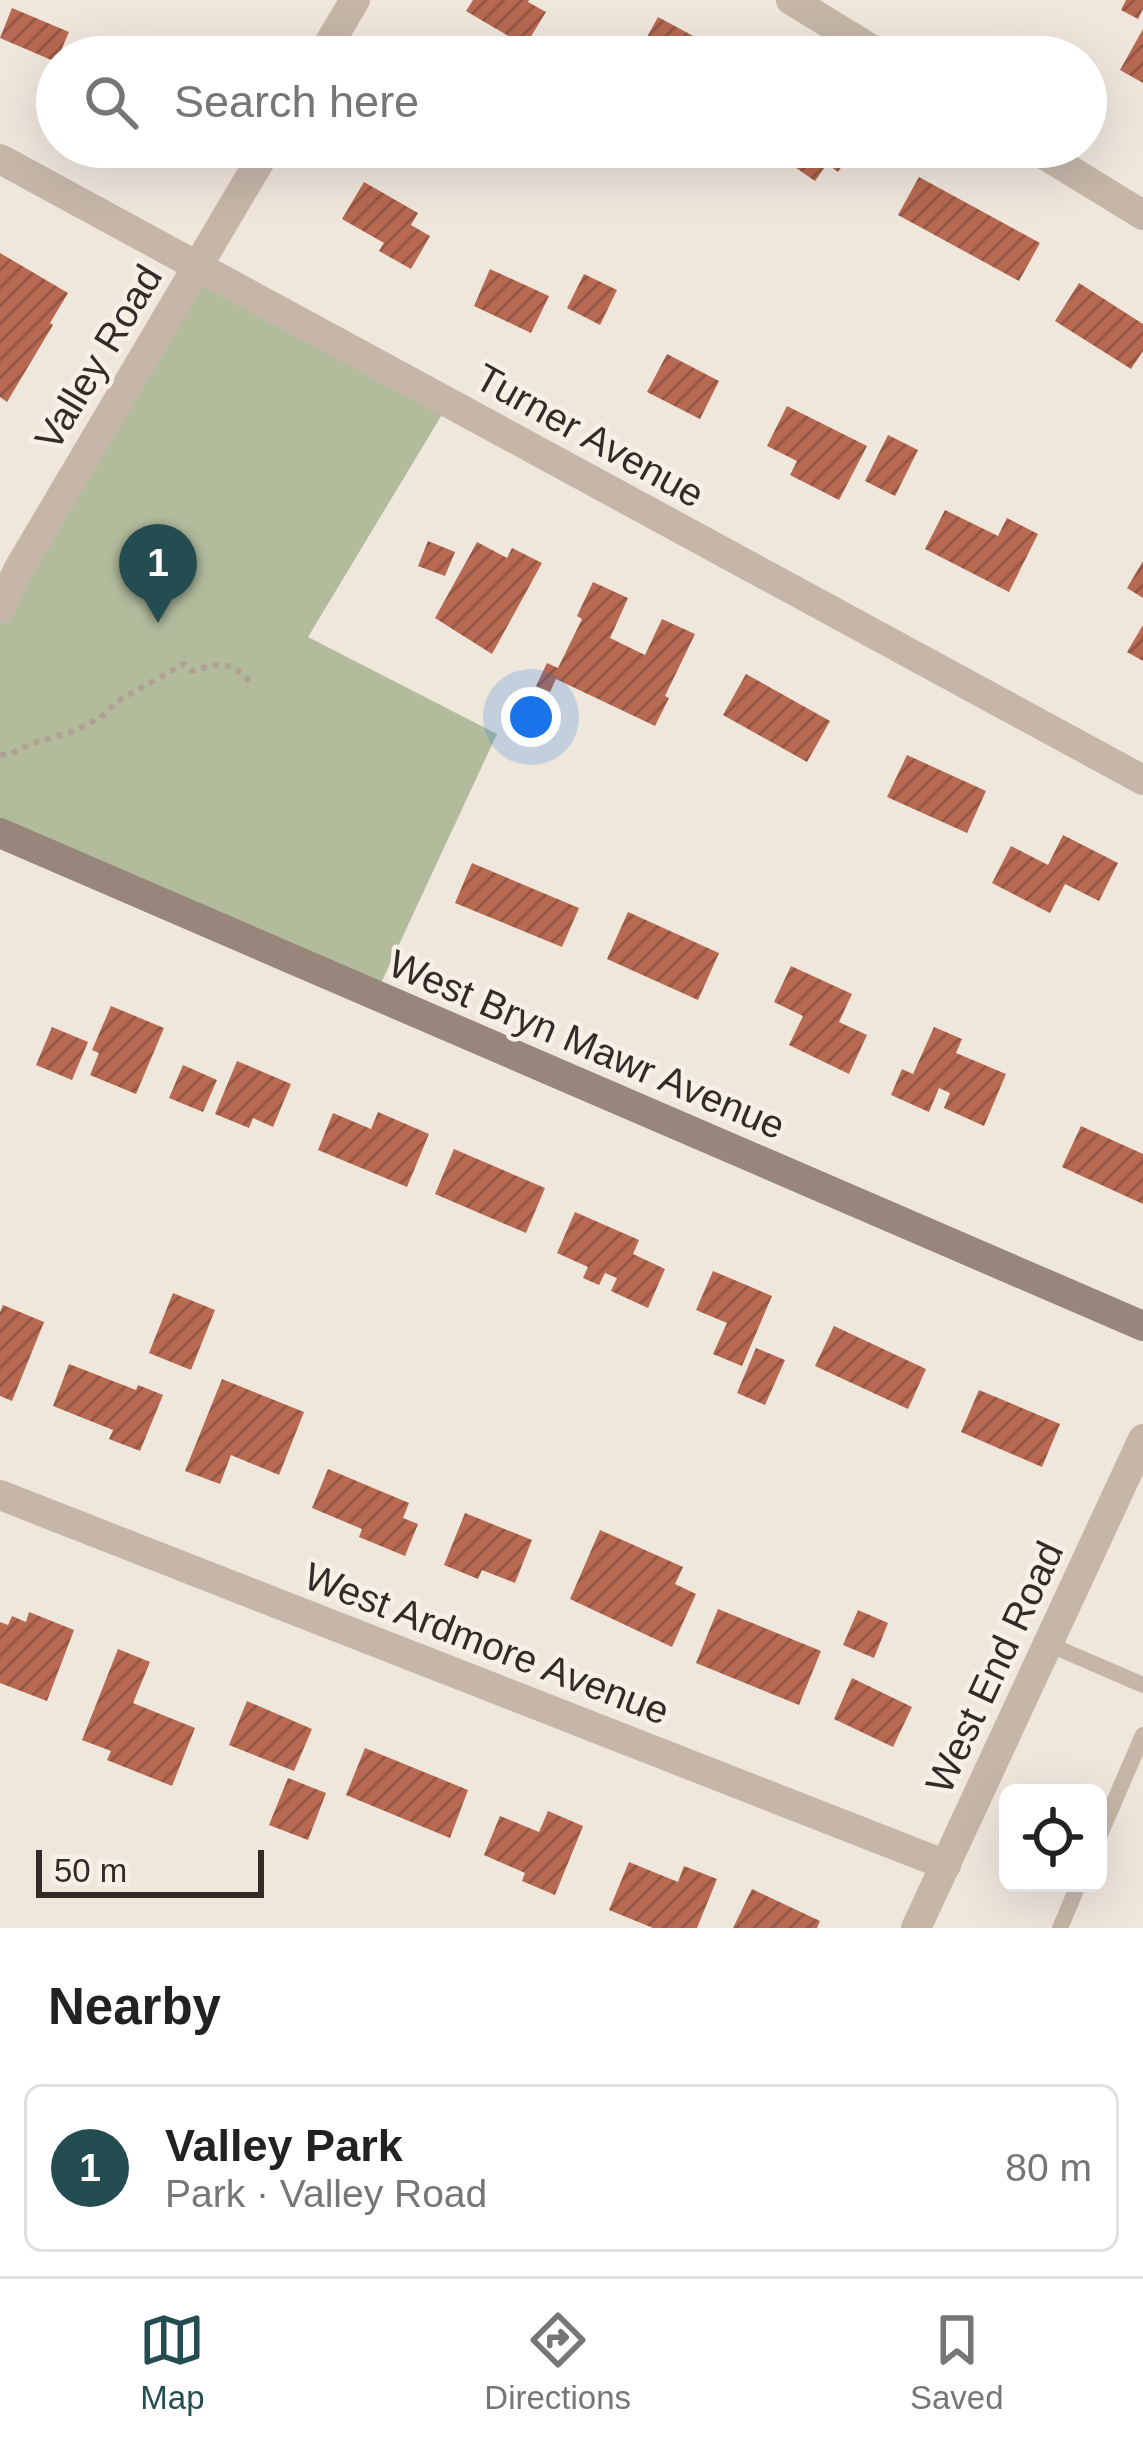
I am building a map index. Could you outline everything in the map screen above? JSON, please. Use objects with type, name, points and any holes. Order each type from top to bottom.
[{"type":"street","points":[[334,36],[355,0]]},
{"type":"street","points":[[791,0],[850,36]]},
{"type":"street","name":"Turner Avenue","points":[[0,159],[1143,780]]},
{"type":"street","name":"Valley Road","points":[[0,609],[18,570],[256,168]]},
{"type":"street","points":[[1066,168],[1143,215]]},
{"type":"street","name":"West Bryn Mawr Avenue","points":[[0,833],[1143,1326]]},
{"type":"street","name":"West End Road","points":[[916,1928],[1143,1439]]},
{"type":"street","name":"West Ardmore Avenue","points":[[0,1495],[946,1864]]},
{"type":"lane","points":[[1048,1644],[1143,1684]]},
{"type":"lane","points":[[1107,1818],[1143,1735]]},
{"type":"lane","points":[[1060,1928],[1075,1892]]},
{"type":"path","points":[[0,755],[100,718],[116,702],[184,664],[192,671],[219,663],[241,671],[250,682]]},
{"type":"green space","points":[[198,266],[449,403],[308,637],[497,734],[375,996],[0,833],[0,609]]},
{"type":"building","points":[[473,0],[529,0],[546,12],[531,36],[508,36],[466,11]]},
{"type":"building","points":[[1126,0],[1143,0],[1138,19],[1121,10]]},
{"type":"building","points":[[12,8],[69,32],[67,36],[36,36],[36,53],[0,38]]},
{"type":"building","points":[[658,17],[693,36],[648,36]]},
{"type":"building","points":[[1143,29],[1143,83],[1120,70]]},
{"type":"building","points":[[796,168],[824,168],[815,181]]},
{"type":"building","points":[[919,177],[1040,243],[1019,281],[898,215]]},
{"type":"building","points":[[364,182],[418,213],[411,225],[430,236],[411,269],[379,251],[384,243],[342,219]]},
{"type":"building","points":[[0,253],[68,293],[7,402],[0,397]]},
{"type":"building","points":[[490,269],[549,296],[531,333],[474,306]]},
{"type":"building","points":[[584,274],[617,290],[600,325],[567,308]]},
{"type":"building","points":[[1079,283],[1143,324],[1143,351],[1131,369],[1055,321]]},
{"type":"building","points":[[667,354],[719,381],[700,419],[647,392]]},
{"type":"building","points":[[787,406],[867,446],[839,500],[790,475],[797,461],[767,446]]},
{"type":"building","points":[[888,435],[918,450],[895,496],[865,481]]},
{"type":"building","points":[[945,510],[998,536],[1007,518],[1038,534],[1009,592],[925,549]]},
{"type":"building","points":[[428,541],[455,552],[445,576],[418,566]]},
{"type":"building","points":[[477,542],[507,558],[512,548],[542,563],[492,654],[435,618]]},
{"type":"building","points":[[1143,561],[1143,598],[1127,588]]},
{"type":"building","points":[[593,582],[628,598],[610,638],[645,655],[662,619],[695,634],[655,726],[556,679],[550,692],[536,686],[547,663],[558,668],[582,619],[577,616]]},
{"type":"building","points":[[1143,625],[1143,661],[1127,652]]},
{"type":"building","points":[[746,674],[830,721],[807,762],[723,715]]},
{"type":"building","points":[[907,755],[986,791],[967,833],[887,797]]},
{"type":"building","points":[[1063,835],[1118,863],[1099,901],[1065,884],[1050,913],[992,883],[1011,846],[1048,865]]},
{"type":"building","points":[[472,863],[579,908],[562,947],[455,903]]},
{"type":"building","points":[[628,912],[719,953],[698,1000],[607,959]]},
{"type":"building","points":[[791,966],[852,994],[839,1022],[867,1035],[849,1074],[789,1045],[803,1016],[774,1002]]},
{"type":"building","points":[[111,1006],[164,1028],[136,1094],[90,1075],[99,1053],[92,1050]]},
{"type":"building","points":[[52,1027],[88,1042],[72,1080],[36,1065]]},
{"type":"building","points":[[934,1027],[962,1039],[956,1053],[1006,1074],[984,1126],[944,1108],[950,1093],[939,1088],[929,1112],[891,1095],[902,1069],[913,1074]]},
{"type":"building","points":[[237,1061],[291,1084],[273,1127],[253,1118],[249,1128],[215,1114]]},
{"type":"building","points":[[183,1065],[217,1080],[203,1112],[169,1098]]},
{"type":"building","points":[[378,1112],[429,1134],[407,1187],[318,1150],[333,1113],[371,1129]]},
{"type":"building","points":[[1081,1126],[1143,1154],[1143,1204],[1062,1167]]},
{"type":"building","points":[[454,1149],[545,1188],[526,1233],[435,1194]]},
{"type":"building","points":[[575,1212],[639,1240],[633,1254],[665,1269],[648,1308],[611,1291],[617,1278],[605,1273],[599,1285],[583,1278],[588,1267],[557,1253]]},
{"type":"building","points":[[713,1271],[772,1296],[742,1366],[713,1354],[727,1323],[696,1310]]},
{"type":"building","points":[[173,1293],[215,1310],[191,1370],[149,1353]]},
{"type":"building","points":[[3,1305],[44,1322],[12,1401],[0,1396]]},
{"type":"building","points":[[834,1326],[926,1369],[908,1409],[815,1366]]},
{"type":"building","points":[[756,1348],[785,1360],[765,1405],[737,1393]]},
{"type":"building","points":[[69,1364],[136,1390],[138,1385],[163,1395],[140,1451],[109,1439],[113,1430],[53,1406]]},
{"type":"building","points":[[222,1379],[304,1412],[279,1475],[231,1455],[220,1484],[185,1471]]},
{"type":"building","points":[[979,1390],[1060,1424],[1042,1467],[961,1432]]},
{"type":"building","points":[[328,1469],[409,1503],[403,1518],[418,1524],[405,1556],[359,1537],[362,1529],[312,1508]]},
{"type":"building","points":[[465,1513],[532,1540],[515,1583],[482,1570],[478,1579],[444,1565]]},
{"type":"building","points":[[600,1530],[683,1567],[675,1584],[696,1594],[672,1647],[570,1599]]},
{"type":"building","points":[[718,1609],[821,1651],[799,1705],[696,1663]]},
{"type":"building","points":[[858,1610],[888,1623],[874,1658],[843,1645]]},
{"type":"building","points":[[29,1612],[74,1630],[47,1701],[0,1683],[0,1622],[8,1625],[12,1616],[26,1622]]},
{"type":"building","points":[[118,1649],[150,1662],[133,1703],[195,1728],[172,1786],[107,1760],[111,1751],[82,1740]]},
{"type":"building","points":[[852,1678],[912,1707],[893,1747],[834,1719]]},
{"type":"building","points":[[247,1701],[312,1729],[294,1771],[229,1745]]},
{"type":"building","points":[[365,1748],[468,1790],[450,1838],[346,1795]]},
{"type":"building","points":[[288,1778],[326,1793],[308,1840],[269,1825]]},
{"type":"building","points":[[548,1811],[583,1826],[555,1895],[522,1881],[525,1873],[484,1855],[500,1816],[539,1832]]},
{"type":"building","points":[[629,1862],[678,1882],[684,1866],[717,1879],[697,1928],[653,1928],[609,1910]]},
{"type":"building","points":[[752,1889],[820,1921],[817,1928],[733,1928]]},
{"type":"place","name":"Valley Park","points":[[158,623]]}]
